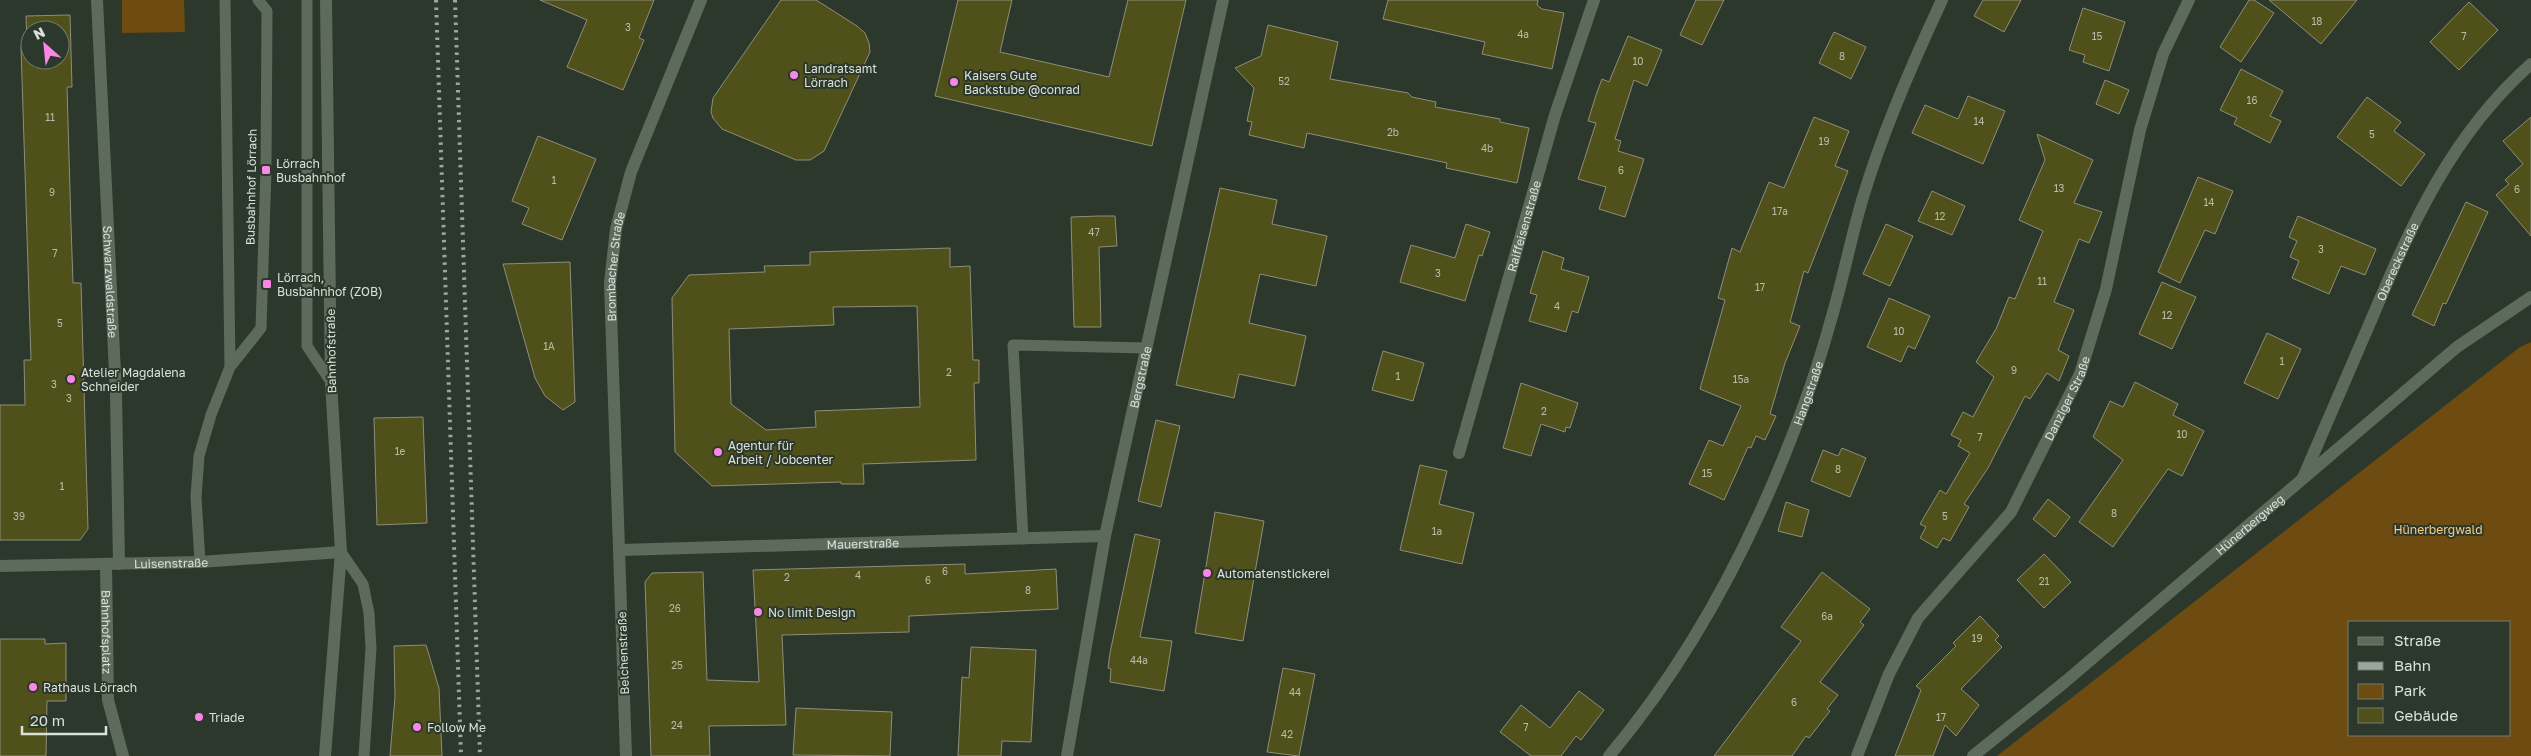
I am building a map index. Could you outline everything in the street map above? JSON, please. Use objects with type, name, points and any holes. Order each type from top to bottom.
[{"type":"street","name":"Bahnhofstraße","points":[[325,756],[341,552],[331,382],[326,0]]},
{"type":"street","name":"Brombacher Straße","points":[[620,550],[610,283],[616,229],[631,172],[701,0]]},
{"type":"street","name":"Bergstraße","points":[[1068,756],[1105,536],[1223,0]]},
{"type":"street","name":"Raiffeisenstraße","points":[[1459,453],[1555,115],[1594,0]]},
{"type":"street","name":"Hangstraße","points":[[1608,756],[1627,734],[1675,666],[1715,601],[1750,532],[1786,453],[1830,324],[1864,193],[1914,61],[1942,0]]},
{"type":"street","name":"Danziger Straße","points":[[1857,756],[1889,674],[1918,618],[2011,512],[2080,374],[2106,289],[2140,130],[2163,54],[2189,0]]},
{"type":"street","name":"Schwarzwaldstraße","points":[[97,6],[116,394],[112,564]]},
{"type":"street","name":"Obereckstraße","points":[[2301,483],[2413,225],[2444,167],[2474,124],[2506,86],[2531,64]]},
{"type":"street","name":"Hünerbergweg","points":[[1973,756],[2066,681],[2301,483],[2457,347],[2531,296]]},
{"type":"street","name":"Mauerstraße","points":[[620,550],[1105,536]]},
{"type":"street","name":"Belchenstraße","points":[[620,550],[626,756]]},
{"type":"street","name":"Luisenstraße","points":[[0,566],[200,562],[341,552]]},
{"type":"street","name":"Bahnhofsplatz","points":[[112,564],[108,700],[123,756]]},
{"type":"lane","name":"Busbahnhof Lörrach","points":[[225,0],[230,367]]},
{"type":"lane","name":"Busbahnhof Lörrach","points":[[200,562],[196,497],[199,456],[211,415],[230,367],[260,328],[266,170],[267,11],[258,0]]},
{"type":"lane","points":[[307,0],[307,346],[331,382]]},
{"type":"lane","points":[[1023,539],[1013,345],[1146,348]]},
{"type":"lane","points":[[341,552],[363,584],[369,613],[371,648],[364,756]]},
{"type":"green space","points":[[122,0],[184,0],[185,32],[122,33]]},
{"type":"green space","name":"Hünerbergwald","points":[[2531,342],[2531,756],[1997,756],[2520,347]]},
{"type":"building","points":[[540,0],[654,0],[639,38],[644,40],[623,90],[567,67],[587,20]]},
{"type":"building","name":"Landratsamt Lörrach","points":[[781,0],[816,0],[857,26],[865,33],[869,43],[870,52],[824,151],[810,160],[796,160],[722,129],[713,118],[711,112],[713,98]]},
{"type":"building","points":[[958,0],[1012,0],[1000,52],[1109,77],[1128,0],[1186,0],[1152,146],[935,96]]},
{"type":"building","points":[[1388,0],[1538,0],[1537,5],[1542,9],[1564,13],[1552,69],[1482,54],[1485,42],[1383,19]]},
{"type":"building","points":[[1696,0],[1724,0],[1702,45],[1680,35]]},
{"type":"building","points":[[1983,0],[2021,0],[2004,32],[1974,16]]},
{"type":"building","points":[[2249,0],[2254,0],[2274,13],[2241,62],[2220,47]]},
{"type":"building","points":[[2269,0],[2357,0],[2321,44]]},
{"type":"building","points":[[2469,2],[2498,30],[2459,70],[2430,42]]},
{"type":"building","points":[[2083,8],[2125,22],[2109,71],[2083,62],[2085,55],[2069,50]]},
{"type":"building","points":[[70,15],[72,87],[67,87],[73,283],[81,283],[88,529],[80,540],[0,540],[0,405],[25,405],[24,360],[31,360],[22,70],[70,70],[70,20],[26,20],[26,16]]},
{"type":"building","points":[[1268,25],[1338,42],[1330,79],[1408,93],[1412,97],[1436,102],[1435,107],[1500,119],[1500,122],[1529,128],[1517,183],[1446,168],[1447,163],[1307,133],[1304,148],[1249,135],[1252,122],[1247,121],[1254,88],[1235,68],[1261,56]]},
{"type":"building","points":[[1834,32],[1866,47],[1851,79],[1819,63]]},
{"type":"building","points":[[1628,36],[1662,50],[1647,86],[1634,80],[1615,139],[1621,141],[1618,151],[1644,159],[1625,217],[1599,209],[1606,187],[1578,179],[1596,123],[1588,121],[1596,95],[1602,79],[1609,82]]},
{"type":"building","points":[[2241,69],[2283,91],[2270,116],[2281,121],[2270,143],[2234,124],[2237,118],[2220,110]]},
{"type":"building","points":[[2105,80],[2129,90],[2119,114],[2096,104]]},
{"type":"building","points":[[1968,96],[2005,111],[1983,164],[1912,133],[1925,105],[1958,119]]},
{"type":"building","points":[[2367,97],[2401,122],[2394,131],[2425,154],[2401,186],[2337,137]]},
{"type":"building","points":[[1814,117],[1849,131],[1835,166],[1848,171],[1808,273],[1804,271],[1790,322],[1800,326],[1785,363],[1770,414],[1776,416],[1765,440],[1756,436],[1751,448],[1748,447],[1724,500],[1689,484],[1709,440],[1723,446],[1741,406],[1700,389],[1725,300],[1718,298],[1732,248],[1740,252],[1769,182],[1784,188]]},
{"type":"building","points":[[2531,117],[2531,236],[2496,195],[2509,184],[2505,180],[2523,164],[2503,141]]},
{"type":"building","points":[[2037,134],[2093,160],[2074,203],[2102,212],[2089,243],[2079,239],[2054,302],[2074,310],[2058,350],[2069,356],[2059,381],[2047,373],[2030,399],[2025,396],[1988,468],[1964,504],[1969,507],[1950,541],[1943,538],[1937,548],[1920,538],[1926,527],[1920,524],[1940,490],[1946,494],[1970,453],[1958,446],[1961,440],[1951,435],[1963,412],[1973,417],[1994,377],[1976,362],[1996,329],[2009,297],[2015,299],[2043,231],[2019,220],[2045,160]]},
{"type":"building","points":[[538,136],[596,159],[562,240],[522,224],[529,208],[512,201]]},
{"type":"building","points":[[2198,177],[2233,191],[2215,234],[2205,230],[2180,283],[2158,272]]},
{"type":"building","points":[[1220,188],[1277,200],[1272,224],[1327,236],[1316,286],[1260,274],[1249,323],[1306,336],[1295,386],[1239,374],[1234,398],[1176,385]]},
{"type":"building","points":[[1932,191],[1965,206],[1952,235],[1918,221]]},
{"type":"building","points":[[2466,202],[2488,212],[2446,304],[2443,303],[2434,326],[2412,315]]},
{"type":"building","points":[[1115,216],[1117,246],[1099,247],[1101,327],[1074,327],[1071,217]]},
{"type":"building","points":[[2298,216],[2376,249],[2365,275],[2341,266],[2329,294],[2292,278],[2299,261],[2290,257],[2297,241],[2289,237]]},
{"type":"building","points":[[1466,224],[1490,232],[1482,256],[1479,255],[1465,301],[1400,282],[1411,245],[1455,258]]},
{"type":"building","points":[[1886,224],[1913,236],[1890,286],[1863,274]]},
{"type":"building","points":[[950,248],[950,267],[970,266],[973,360],[979,360],[979,383],[974,383],[976,460],[863,464],[864,484],[841,484],[841,482],[712,486],[675,452],[672,298],[689,275],[765,272],[764,266],[810,265],[810,252]],"holes":[[[917,306],[920,407],[815,411],[816,427],[766,430],[731,404],[729,329],[834,325],[833,307]]]},
{"type":"building","points":[[1543,251],[1564,258],[1561,269],[1589,277],[1578,313],[1572,311],[1566,332],[1529,321],[1537,295],[1530,293]]},
{"type":"building","points":[[570,262],[575,402],[563,410],[545,396],[535,378],[503,264]]},
{"type":"building","points":[[2162,282],[2196,297],[2172,349],[2139,334]]},
{"type":"building","points":[[1889,298],[1930,316],[1915,349],[1908,346],[1901,362],[1867,347]]},
{"type":"building","points":[[2267,333],[2301,349],[2278,399],[2244,383]]},
{"type":"building","points":[[1383,351],[1424,363],[1413,401],[1372,390]]},
{"type":"building","points":[[2135,382],[2178,404],[2173,415],[2204,431],[2182,476],[2168,469],[2113,547],[2079,522],[2123,460],[2093,437],[2110,401],[2123,407]]},
{"type":"building","points":[[1521,383],[1578,403],[1570,428],[1566,427],[1565,432],[1541,424],[1531,456],[1503,448]]},
{"type":"building","points":[[423,417],[427,523],[377,525],[374,418]]},
{"type":"building","points":[[1156,420],[1180,426],[1161,507],[1138,501]]},
{"type":"building","points":[[1842,448],[1866,458],[1850,497],[1811,481],[1823,450],[1838,456]]},
{"type":"building","points":[[1420,465],[1447,471],[1439,504],[1474,513],[1462,564],[1400,550]]},
{"type":"building","points":[[2048,499],[2070,517],[2055,537],[2033,519]]},
{"type":"building","points":[[1786,502],[1809,510],[1802,537],[1778,531]]},
{"type":"building","points":[[1215,512],[1264,521],[1243,641],[1195,633]]},
{"type":"building","points":[[1135,534],[1160,540],[1140,637],[1172,641],[1164,691],[1110,682],[1111,669],[1108,668],[1110,653]]},
{"type":"building","points":[[2044,554],[2071,582],[2044,608],[2017,580]]},
{"type":"building","points":[[965,564],[965,574],[1056,569],[1058,609],[909,616],[909,632],[782,635],[786,725],[709,726],[710,756],[651,756],[645,582],[652,573],[703,572],[707,680],[759,682],[753,570]]},
{"type":"building","points":[[1822,572],[1870,609],[1860,622],[1864,625],[1820,682],[1838,695],[1827,709],[1830,711],[1809,738],[1806,736],[1792,756],[1714,756],[1801,641],[1781,627]]},
{"type":"building","points":[[1980,616],[1999,636],[1995,640],[2002,647],[1961,689],[1979,705],[1956,736],[1945,725],[1933,756],[1895,756],[1921,690],[1916,686],[1956,646],[1953,643]]},
{"type":"building","name":"Rathaus Lörrach","points":[[0,639],[45,639],[45,644],[66,643],[66,701],[47,701],[46,756],[0,756]]},
{"type":"building","name":"Follow Me","points":[[426,645],[439,688],[442,756],[390,756],[395,697],[394,646]]},
{"type":"building","points":[[971,647],[1036,650],[1031,742],[1002,741],[1001,756],[958,756],[962,677],[969,678]]},
{"type":"building","points":[[1283,668],[1315,674],[1299,756],[1267,752]]},
{"type":"building","points":[[1579,691],[1604,710],[1581,740],[1576,736],[1561,756],[1531,756],[1500,732],[1521,705],[1550,728]]},
{"type":"building","points":[[796,708],[892,712],[890,756],[793,755]]},
{"type":"railway","points":[[436,0],[461,756]]},
{"type":"railway","points":[[455,0],[480,756]]},
{"type":"place","name":"Landratsamt Lörrach","points":[[794,75]]},
{"type":"place","name":"Kaisers Gute Backstube @conrad","points":[[954,82]]},
{"type":"place","name":"Lörrach Busbahnhof","points":[[266,170]]},
{"type":"place","name":"Lörrach, Busbahnhof (ZOB)","points":[[267,284]]},
{"type":"place","name":"Atelier Magdalena Schneider","points":[[71,379]]},
{"type":"place","name":"Agentur für Arbeit / Jobcenter","points":[[718,452]]},
{"type":"place","name":"Automatenstickerei","points":[[1207,573]]},
{"type":"place","name":"No limit Design","points":[[758,612]]},
{"type":"place","name":"Rathaus Lörrach","points":[[33,687]]},
{"type":"place","name":"Triade","points":[[199,717]]},
{"type":"place","name":"Follow Me","points":[[417,727]]}]
